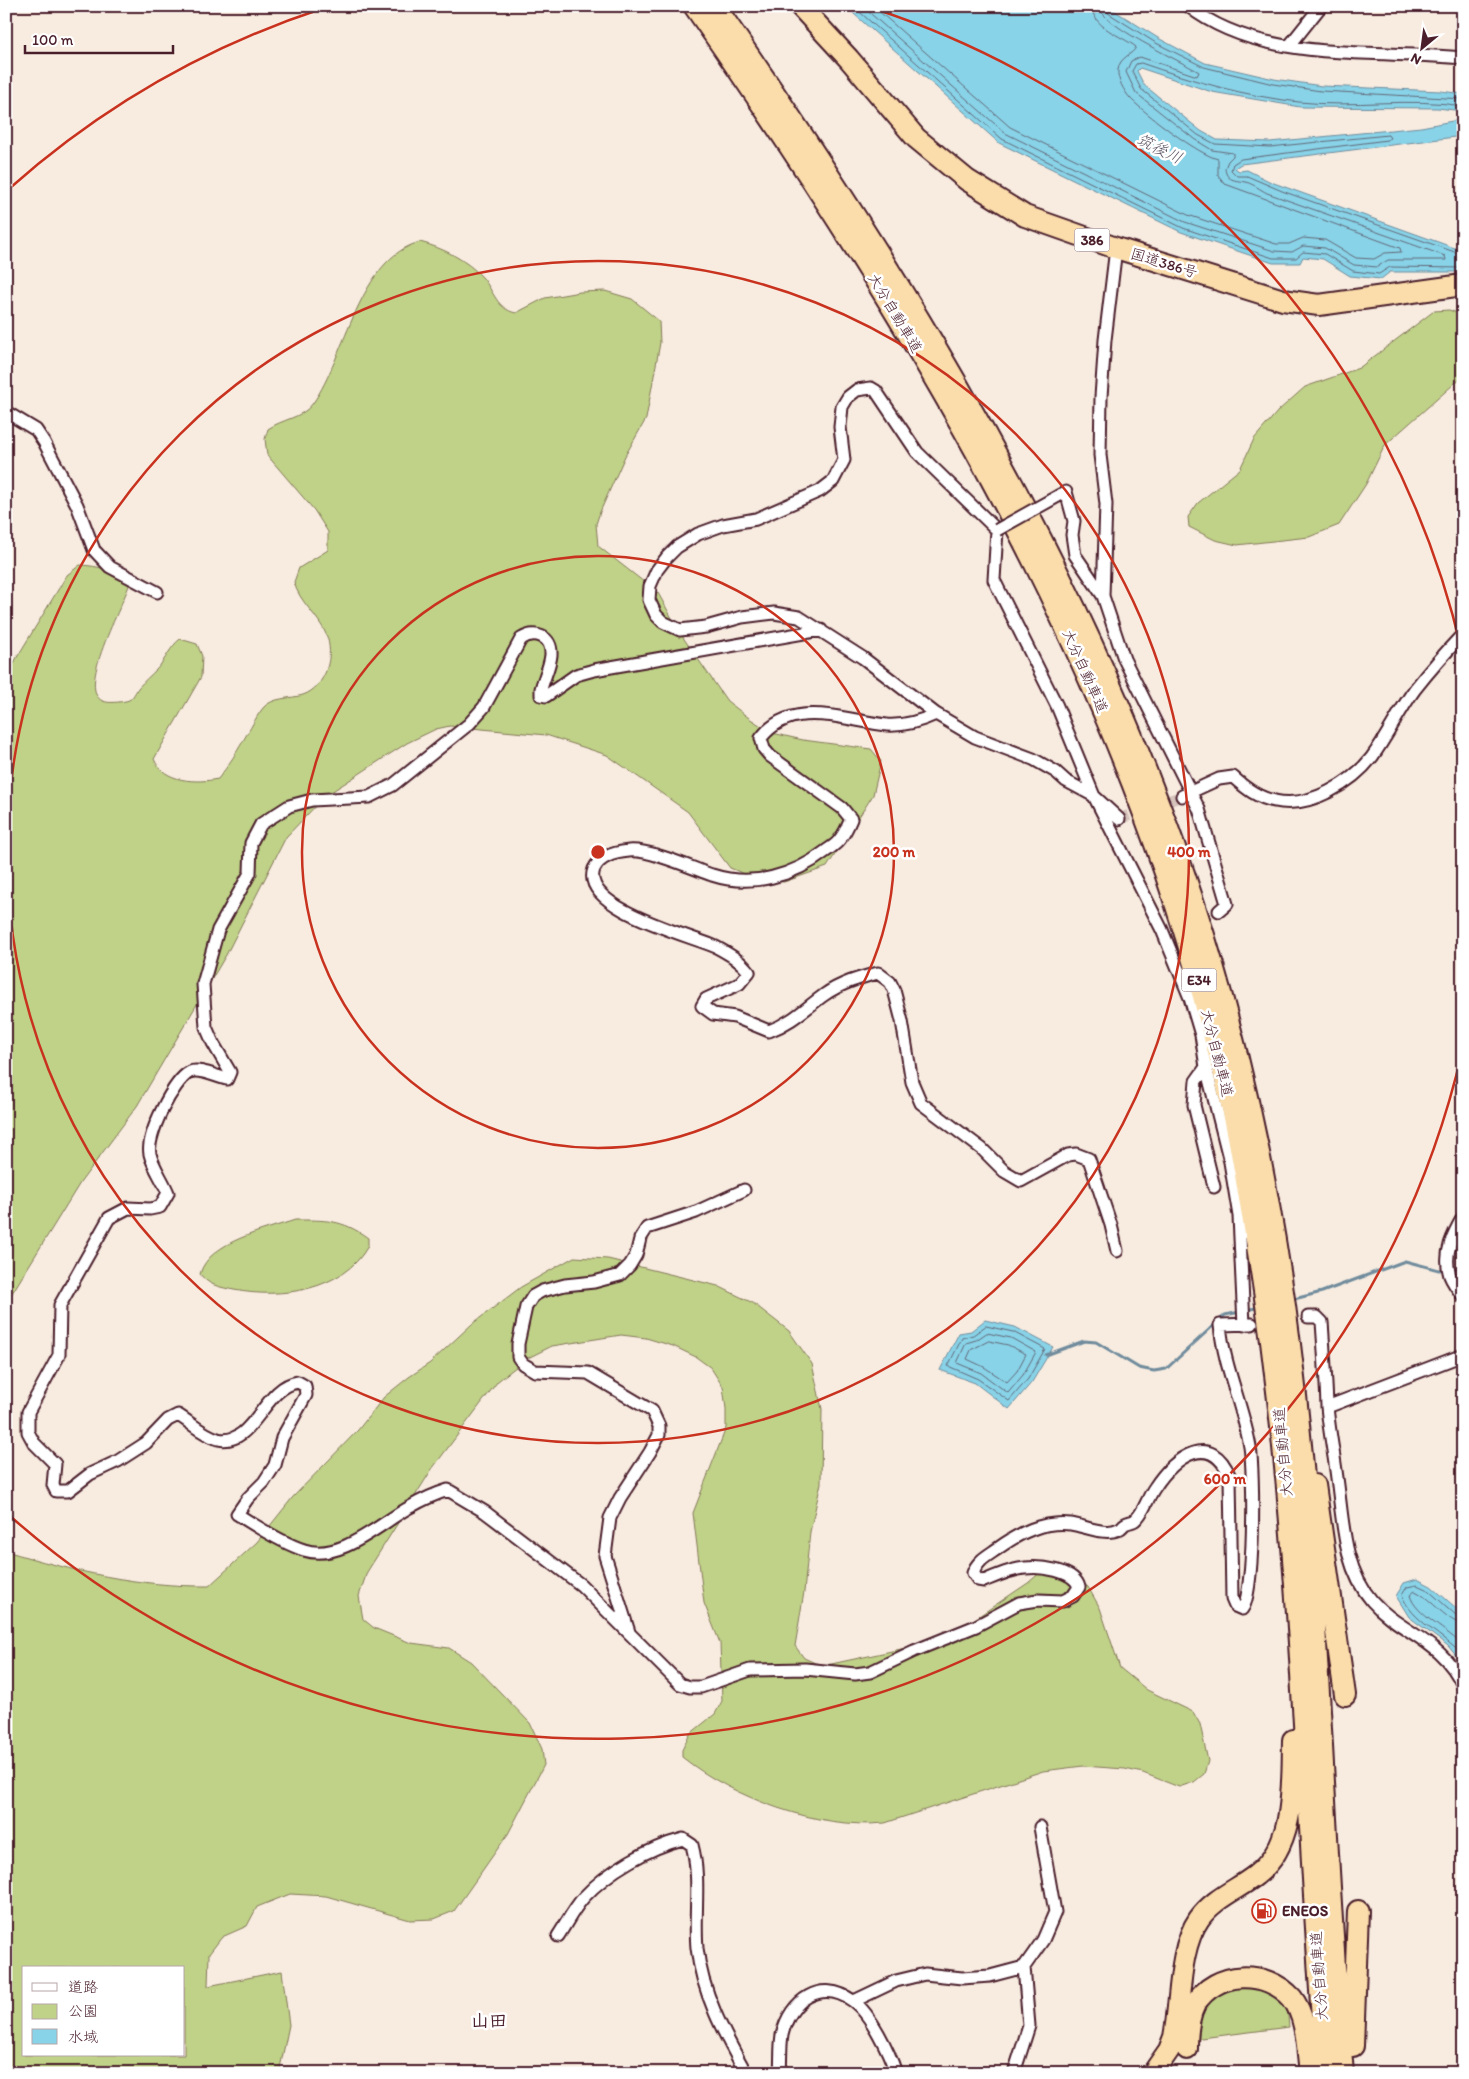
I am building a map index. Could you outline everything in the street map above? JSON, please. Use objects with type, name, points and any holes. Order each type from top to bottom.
[{"type":"highway","name":"大分自動車道","points":[[694,6],[845,231],[983,465],[1068,632],[1136,790],[1166,873],[1193,962],[1237,1130],[1264,1286],[1284,1458],[1302,1699],[1326,2073]]},
{"type":"highway","name":"大分自動車道","points":[[715,6],[852,210],[951,373],[997,455],[1082,622],[1153,788],[1208,953],[1249,1110],[1281,1279],[1301,1450],[1343,2073]]},
{"type":"highway","name":"国道386号","points":[[800,6],[849,58],[916,138],[967,180],[1025,216],[1116,248],[1283,300],[1319,305],[1463,285]]},
{"type":"highway","points":[[1281,1279],[1308,1440],[1345,1695]]},
{"type":"highway","points":[[1154,2073],[1174,2037],[1186,1951],[1199,1919],[1224,1895],[1258,1874],[1279,1847],[1286,1830],[1292,1773],[1293,1680],[1284,1458]]},
{"type":"highway","points":[[1353,2073],[1353,2006],[1358,1911]]},
{"type":"highway","points":[[1187,2050],[1189,2022],[1195,2005],[1206,1992],[1218,1983],[1234,1978],[1251,1977],[1266,1980],[1281,1989],[1292,1999],[1300,2012],[1310,2073]]},
{"type":"street","points":[[1188,6],[1229,31],[1259,40],[1344,51],[1463,58]]},
{"type":"street","points":[[1290,45],[1320,6]]},
{"type":"street","points":[[1102,596],[1106,504],[1100,455],[1101,397],[1105,340],[1116,248]]},
{"type":"street","points":[[821,630],[594,670],[576,675],[546,696],[541,695],[541,690],[551,654],[547,640],[540,634],[528,634],[522,639],[484,707],[469,724],[393,785],[369,797],[312,800],[289,806],[261,824],[251,843],[250,873],[218,930],[203,984],[206,1027],[230,1072],[227,1079],[199,1071],[189,1073],[177,1086],[155,1125],[150,1140],[150,1153],[168,1193],[160,1207],[150,1210],[128,1208],[109,1218],[60,1305],[59,1354],[28,1412],[28,1432],[34,1443],[55,1464],[53,1485],[56,1491],[68,1491],[90,1474],[118,1461],[146,1443],[168,1420],[178,1415],[216,1438],[230,1440],[248,1429],[271,1397],[290,1383],[298,1382],[305,1386],[306,1395],[282,1438],[275,1464],[264,1482],[248,1498],[237,1514],[304,1550],[322,1552],[353,1544],[409,1507],[448,1490],[485,1512],[581,1585],[680,1684],[690,1687],[701,1687],[750,1670],[805,1669],[855,1674],[870,1672],[914,1651],[976,1626],[1019,1603],[1038,1600],[1063,1600],[1073,1596],[1079,1587],[1077,1581],[1071,1575],[1060,1571],[1025,1568],[984,1581],[978,1580],[973,1573],[980,1560],[1018,1534],[1038,1526],[1069,1524],[1108,1532],[1120,1529],[1124,1524],[1135,1520],[1155,1486],[1172,1467],[1195,1452],[1209,1452],[1224,1461],[1230,1477],[1232,1599],[1235,1606],[1242,1609],[1248,1596],[1253,1524],[1250,1448],[1232,1384],[1220,1325],[1247,1322],[1243,1304],[1240,1216],[1230,1162],[1206,1067],[1201,1035],[1190,998],[1162,930],[1094,796],[1057,706],[994,580],[997,530],[917,452],[876,391],[870,388],[857,390],[848,397],[842,407],[840,427],[844,460],[833,481],[820,491],[756,519],[723,525],[698,534],[677,547],[657,570],[650,586],[649,600],[656,615],[663,622],[680,630],[706,627],[742,617],[774,613],[798,617],[821,630],[863,658],[936,714],[975,737],[1033,759],[1056,772],[1066,781],[1094,796],[1119,819]]},
{"type":"street","points":[[6,412],[36,430],[44,442],[77,505],[94,550],[110,567],[157,592]]},
{"type":"street","points":[[997,530],[1066,492],[1074,520],[1072,535],[1075,555],[1102,596],[1124,659],[1187,794],[1199,808],[1227,904],[1219,911]]},
{"type":"street","points":[[1187,794],[1219,779],[1233,776],[1247,790],[1261,798],[1277,802],[1292,802],[1311,798],[1341,785],[1358,773],[1371,757],[1416,688],[1463,634]]},
{"type":"street","points":[[936,714],[904,724],[888,725],[809,714],[785,718],[770,726],[761,738],[764,749],[770,756],[842,808],[851,819],[840,840],[817,858],[785,874],[768,879],[744,881],[715,876],[637,850],[613,854],[598,864],[594,870],[594,884],[603,896],[635,916],[715,947],[740,961],[749,972],[739,984],[706,999],[702,1006],[713,1014],[735,1017],[769,1031],[783,1026],[825,994],[846,982],[878,973],[890,982],[894,990],[902,1021],[912,1082],[921,1103],[982,1149],[1004,1171],[1021,1181],[1068,1155],[1076,1154],[1089,1159],[1106,1208],[1117,1251]]},
{"type":"street","points":[[1162,930],[1174,925]]},
{"type":"street","points":[[1206,1067],[1196,1081],[1194,1105],[1214,1187]]},
{"type":"street","points":[[629,1634],[605,1556],[610,1518],[620,1498],[650,1452],[659,1435],[659,1426],[652,1411],[588,1373],[535,1371],[523,1364],[518,1357],[518,1344],[526,1307],[533,1296],[542,1292],[565,1285],[594,1282],[620,1275],[633,1260],[640,1239],[647,1228],[696,1212],[744,1190]]},
{"type":"street","points":[[1463,1217],[1450,1240],[1448,1260],[1449,1273],[1463,1296]]},
{"type":"street","points":[[1308,1316],[1317,1317],[1322,1322],[1328,1407],[1345,1536],[1353,1567],[1361,1586],[1372,1602],[1390,1617],[1438,1650],[1452,1667],[1463,1686]]},
{"type":"street","points":[[1328,1407],[1463,1355]]},
{"type":"street","points":[[1014,2073],[1029,2026],[1024,1967],[1043,1940],[1055,1912],[1040,1827]]},
{"type":"street","points":[[558,1936],[585,1895],[628,1863],[667,1843],[683,1839],[692,1845],[696,1866],[698,1950],[704,1981],[713,2008],[746,2073]]},
{"type":"street","points":[[854,2001],[896,1981],[925,1974],[962,1978],[990,1976],[1024,1967]]},
{"type":"street","points":[[780,2073],[782,2036],[795,2006],[811,1993],[821,1991],[837,1994],[854,2001],[879,2035],[896,2073]]},
{"type":"green space","points":[[420,242],[446,251],[462,260],[483,278],[504,308],[516,313],[545,298],[580,292],[605,291],[632,299],[659,321],[660,343],[646,419],[625,456],[600,512],[596,524],[598,546],[658,593],[682,636],[727,701],[749,718],[772,733],[803,740],[871,749],[881,761],[873,795],[827,867],[784,882],[757,879],[730,868],[688,812],[607,755],[546,735],[450,726],[436,729],[407,743],[325,796],[286,837],[226,955],[137,1106],[80,1183],[6,1303],[6,681],[16,659],[67,575],[80,565],[106,569],[130,582],[103,646],[97,666],[94,683],[97,696],[106,702],[121,702],[130,699],[157,669],[180,639],[197,644],[202,656],[201,677],[154,759],[165,773],[191,781],[218,779],[267,704],[276,700],[303,695],[318,685],[327,669],[329,642],[323,627],[300,596],[294,582],[299,568],[328,550],[328,532],[314,510],[267,455],[265,439],[268,429],[304,412],[313,403],[325,383],[368,288],[382,267],[399,252]]},
{"type":"green space","points":[[1449,310],[1463,315],[1463,376],[1385,445],[1366,484],[1339,525],[1309,537],[1237,545],[1215,540],[1189,527],[1188,517],[1198,503],[1240,469],[1254,439],[1278,411],[1305,387],[1359,368],[1434,311]]},
{"type":"green space","points":[[295,1220],[333,1222],[350,1227],[368,1238],[368,1246],[357,1261],[343,1273],[327,1282],[290,1292],[252,1293],[219,1287],[211,1284],[200,1274],[205,1263],[226,1245],[240,1238]]},
{"type":"green space","points":[[574,1257],[608,1259],[718,1286],[753,1303],[789,1331],[812,1364],[822,1409],[821,1483],[810,1532],[804,1592],[795,1646],[804,1658],[822,1666],[952,1638],[966,1631],[973,1620],[1028,1583],[1043,1570],[1065,1572],[1088,1587],[1100,1608],[1120,1668],[1147,1690],[1193,1712],[1200,1724],[1208,1761],[1204,1774],[1194,1782],[1179,1787],[1143,1773],[1125,1769],[1083,1766],[1043,1771],[885,1823],[859,1824],[805,1816],[778,1808],[726,1786],[703,1772],[682,1757],[682,1750],[690,1734],[715,1714],[722,1701],[720,1643],[704,1603],[693,1513],[726,1428],[723,1387],[711,1368],[696,1357],[673,1346],[646,1338],[621,1335],[552,1346],[526,1359],[498,1381],[432,1469],[367,1572],[359,1596],[363,1619],[374,1628],[411,1643],[449,1648],[471,1662],[530,1723],[542,1749],[544,1765],[508,1834],[454,1911],[434,1919],[410,1920],[326,1896],[290,1894],[257,1907],[247,1926],[222,1937],[209,1954],[208,1986],[282,1971],[289,2025],[279,2073],[6,2073],[6,1551],[81,1571],[132,1581],[183,1586],[209,1586],[257,1542],[293,1497],[358,1430],[384,1397],[430,1363],[472,1324],[521,1287]]},
{"type":"green space","points":[[1241,1984],[1275,1993],[1287,2006],[1289,2027],[1193,2039],[1199,2017],[1207,2002],[1220,1993]]},
{"type":"water","name":"筑後川","points":[[845,6],[1107,6],[1158,38],[1205,63],[1274,79],[1322,86],[1441,91],[1463,94],[1463,111],[1437,108],[1300,107],[1212,92],[1140,68],[1137,71],[1144,85],[1201,131],[1217,140],[1270,142],[1421,127],[1463,119],[1463,136],[1241,164],[1235,168],[1239,171],[1247,170],[1271,182],[1463,251],[1463,272],[1390,272],[1381,279],[1350,276],[1323,259],[1303,257],[1300,263],[1273,263],[1181,232],[999,143]]},
{"type":"water","points":[[985,1320],[1015,1327],[1053,1347],[1032,1382],[1009,1409],[975,1383],[940,1370],[959,1333],[971,1331]]},
{"type":"water","points":[[1417,1579],[1431,1586],[1463,1614],[1463,1664],[1448,1646],[1409,1617],[1396,1596],[1404,1583]]},
{"type":"waterway","points":[[1294,1299],[1322,1292],[1405,1261],[1439,1270],[1445,1269]]},
{"type":"waterway","points":[[1451,1269],[1463,1268]]},
{"type":"waterway","points":[[1246,1310],[1260,1307]]},
{"type":"waterway","points":[[1046,1355],[1084,1341],[1096,1342],[1139,1368],[1154,1371],[1166,1369],[1225,1315],[1240,1312]]},
{"type":"tunnel","points":[[1119,819],[1182,796]]},
{"type":"place","name":"ENEOS","points":[[1264,1911]]},
{"type":"district","name":"山田","points":[[489,2021]]}]
